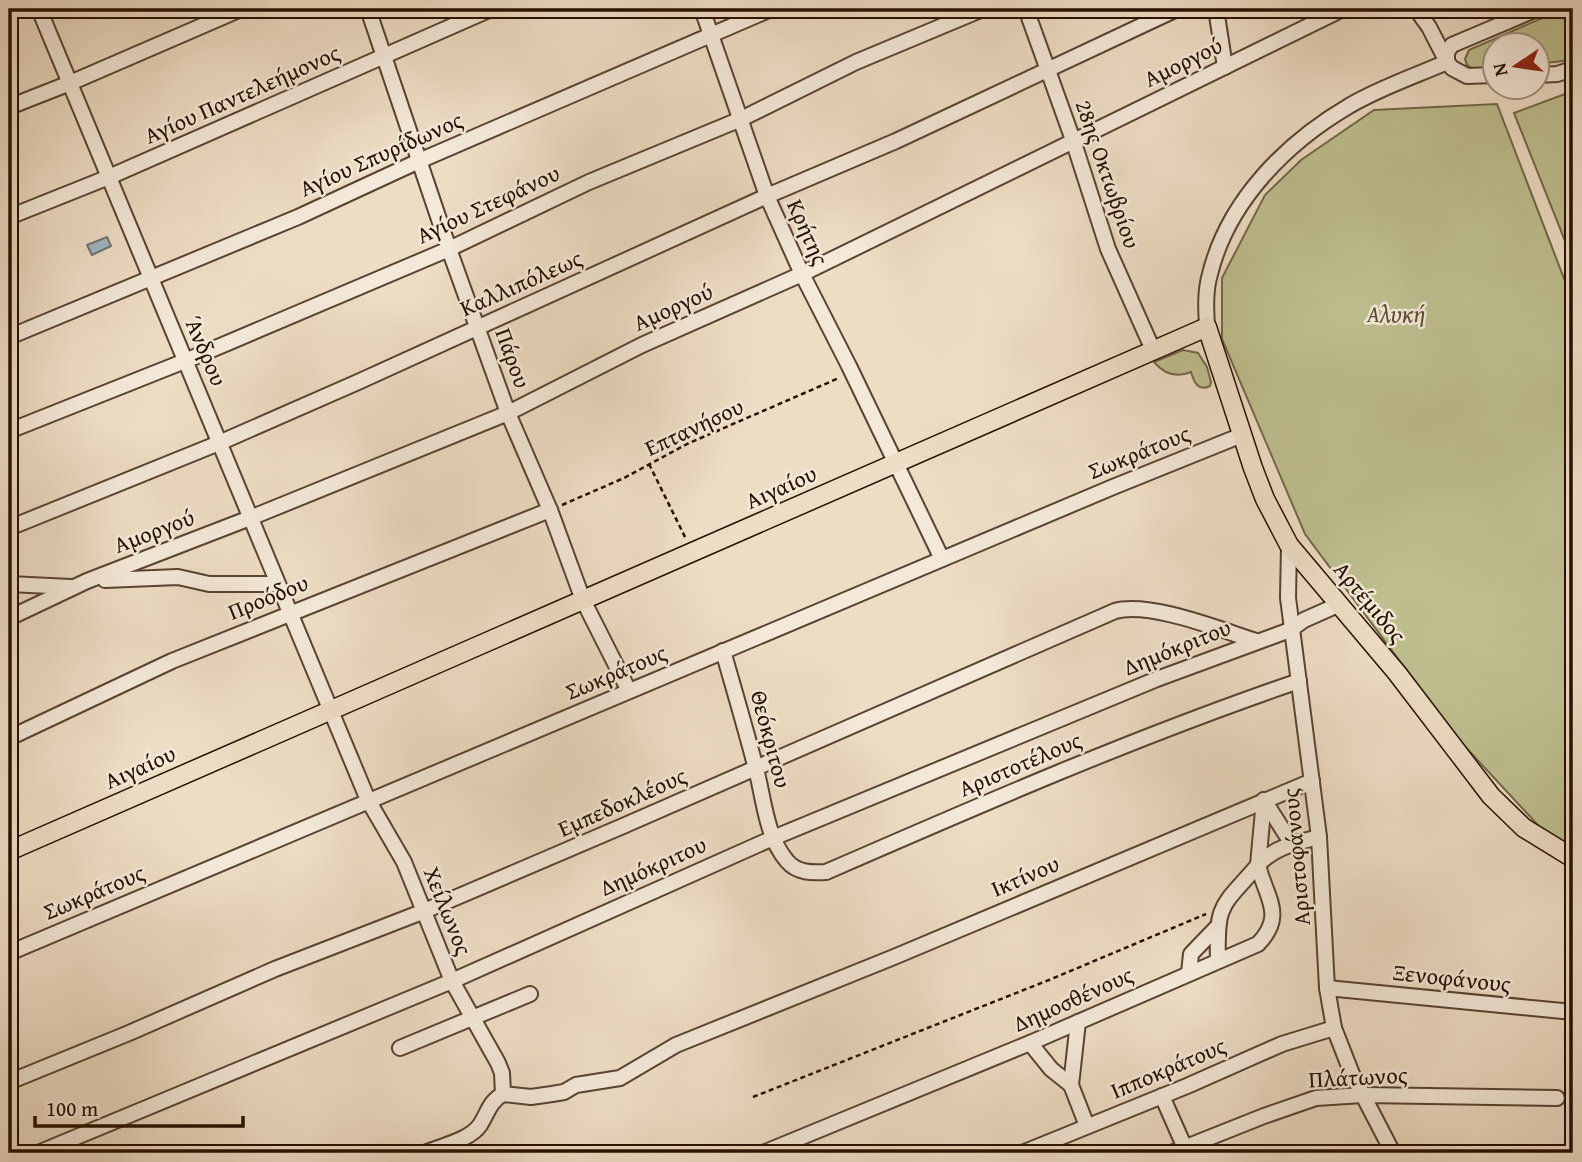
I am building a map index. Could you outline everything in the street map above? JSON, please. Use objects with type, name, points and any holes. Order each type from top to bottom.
[{"type":"main road","name":"Αιγαίου","points":[[9,851],[1207,327]]},
{"type":"main road","name":"Αρτέμιδος","points":[[1207,327],[1265,499],[1289,545],[1397,673],[1500,806],[1535,836],[1573,858]]},
{"type":"street","name":"Άνδρου","points":[[39,9],[330,711]]},
{"type":"street","points":[[9,107],[241,9]]},
{"type":"street","name":"Πάρου","points":[[368,9],[449,249],[508,412],[550,510],[583,600],[629,691]]},
{"type":"street","name":"Αγίου Παντελεήμονος","points":[[9,217],[108,177],[491,9]]},
{"type":"street","name":"Κρήτης","points":[[702,9],[767,196],[802,274],[942,559]]},
{"type":"street","name":"Αγίου Σπυρίδωνος","points":[[9,337],[298,217],[419,161],[771,9]]},
{"type":"street","name":"Αγίου Στεφάνου","points":[[9,431],[185,361],[449,249],[589,182],[741,119],[856,62],[983,9]]},
{"type":"street","name":"28ης Οκτωβρίου","points":[[1026,9],[1073,140],[1108,249],[1153,351]]},
{"type":"street","name":"Καλλιπόλεως","points":[[9,528],[219,443],[767,196],[896,141],[1176,9]]},
{"type":"street","points":[[1216,9],[1225,67]]},
{"type":"street","name":"Αμοργού","points":[[9,618],[75,587],[508,412],[642,345],[802,274],[1343,9]]},
{"type":"street","points":[[1416,9],[1429,27],[1447,62],[1467,76],[1480,76]]},
{"type":"street","points":[[1447,62],[1447,52],[1452,45],[1537,9]]},
{"type":"street","points":[[1207,327],[1209,276],[1217,250],[1236,212],[1262,175],[1315,128],[1351,105],[1447,62]]},
{"type":"street","points":[[1550,74],[1573,69]]},
{"type":"street","name":"Σωκράτους","points":[[9,953],[1242,435]]},
{"type":"street","name":"Προόδου","points":[[9,738],[172,661],[550,510]]},
{"type":"street","name":"Αριστοφάνους","points":[[1289,545],[1287,569],[1290,630],[1318,837],[1327,988],[1334,1028],[1352,1074],[1393,1153]]},
{"type":"street","points":[[9,584],[75,587],[116,579],[178,577],[209,584],[278,584]]},
{"type":"street","name":"Δημόκριτου","points":[[38,1153],[452,981],[772,838],[1157,679],[1290,630],[1304,620],[1340,604]]},
{"type":"street","name":"Εμπεδοκλέους","points":[[9,1082],[275,969],[422,912],[1122,609],[1180,618],[1256,641]]},
{"type":"street","name":"Θεόκριτου","points":[[723,652],[756,767],[772,838]]},
{"type":"street","name":"Αριστοτέλους","points":[[772,838],[788,863],[799,871],[826,872],[1109,752],[1299,681]]},
{"type":"street","name":"Χείλωνος","points":[[330,711],[368,800],[394,841],[452,981],[498,1063],[502,1073],[503,1094]]},
{"type":"street","name":"Ικτίνου","points":[[503,1094],[531,1097],[564,1092],[576,1085],[620,1078],[676,1045],[894,957],[1312,780]]},
{"type":"street","points":[[1264,800],[1292,844]]},
{"type":"street","points":[[1258,865],[1264,800]]},
{"type":"street","points":[[1218,961],[1217,927],[1226,900],[1267,855],[1318,837]]},
{"type":"street","name":"Δημοσθένους","points":[[763,1153],[1030,1043],[1258,944],[1272,925],[1273,917],[1258,865]]},
{"type":"street","points":[[1189,974],[1191,954],[1217,927]]},
{"type":"street","name":"Ξενοφάνους","points":[[1327,988],[1573,1012]]},
{"type":"street","points":[[400,1048],[530,994]]},
{"type":"street","points":[[1078,1022],[1071,1085],[1087,1126]]},
{"type":"street","name":"Ιπποκράτους","points":[[1022,1153],[1282,1044],[1334,1028]]},
{"type":"street","points":[[1030,1043],[1051,1069],[1071,1085]]},
{"type":"street","points":[[425,1153],[462,1138],[480,1125],[491,1103],[503,1094]]},
{"type":"street","points":[[1162,1096],[1178,1151]]},
{"type":"street","name":"Πλάτωνος","points":[[1178,1151],[1316,1098],[1558,1098]]},
{"type":"path","name":"Επτανήσου","points":[[550,510],[687,444],[852,373]]},
{"type":"path","points":[[649,464],[692,552]]},
{"type":"path","points":[[752,1097],[1179,926],[1209,912],[1226,900]]},
{"type":"green space","points":[[1563,9],[1573,9],[1573,57],[1550,62],[1550,32],[1510,32]]},
{"type":"green space","points":[[1480,45],[1480,69],[1473,69],[1467,65],[1465,59],[1469,50]]},
{"type":"green space","points":[[1573,91],[1573,261],[1514,113],[1550,102],[1550,100]]},
{"type":"green space","name":"Αλυκή","points":[[1497,104],[1573,302],[1573,846],[1549,837],[1458,739],[1305,534],[1222,339],[1222,278],[1265,195],[1301,160],[1374,110]]},
{"type":"green space","points":[[1183,350],[1198,353],[1207,367],[1210,386],[1200,387],[1191,372],[1171,374],[1154,362]]},
{"type":"water","points":[[107,237],[111,246],[92,255],[87,245]]}]
